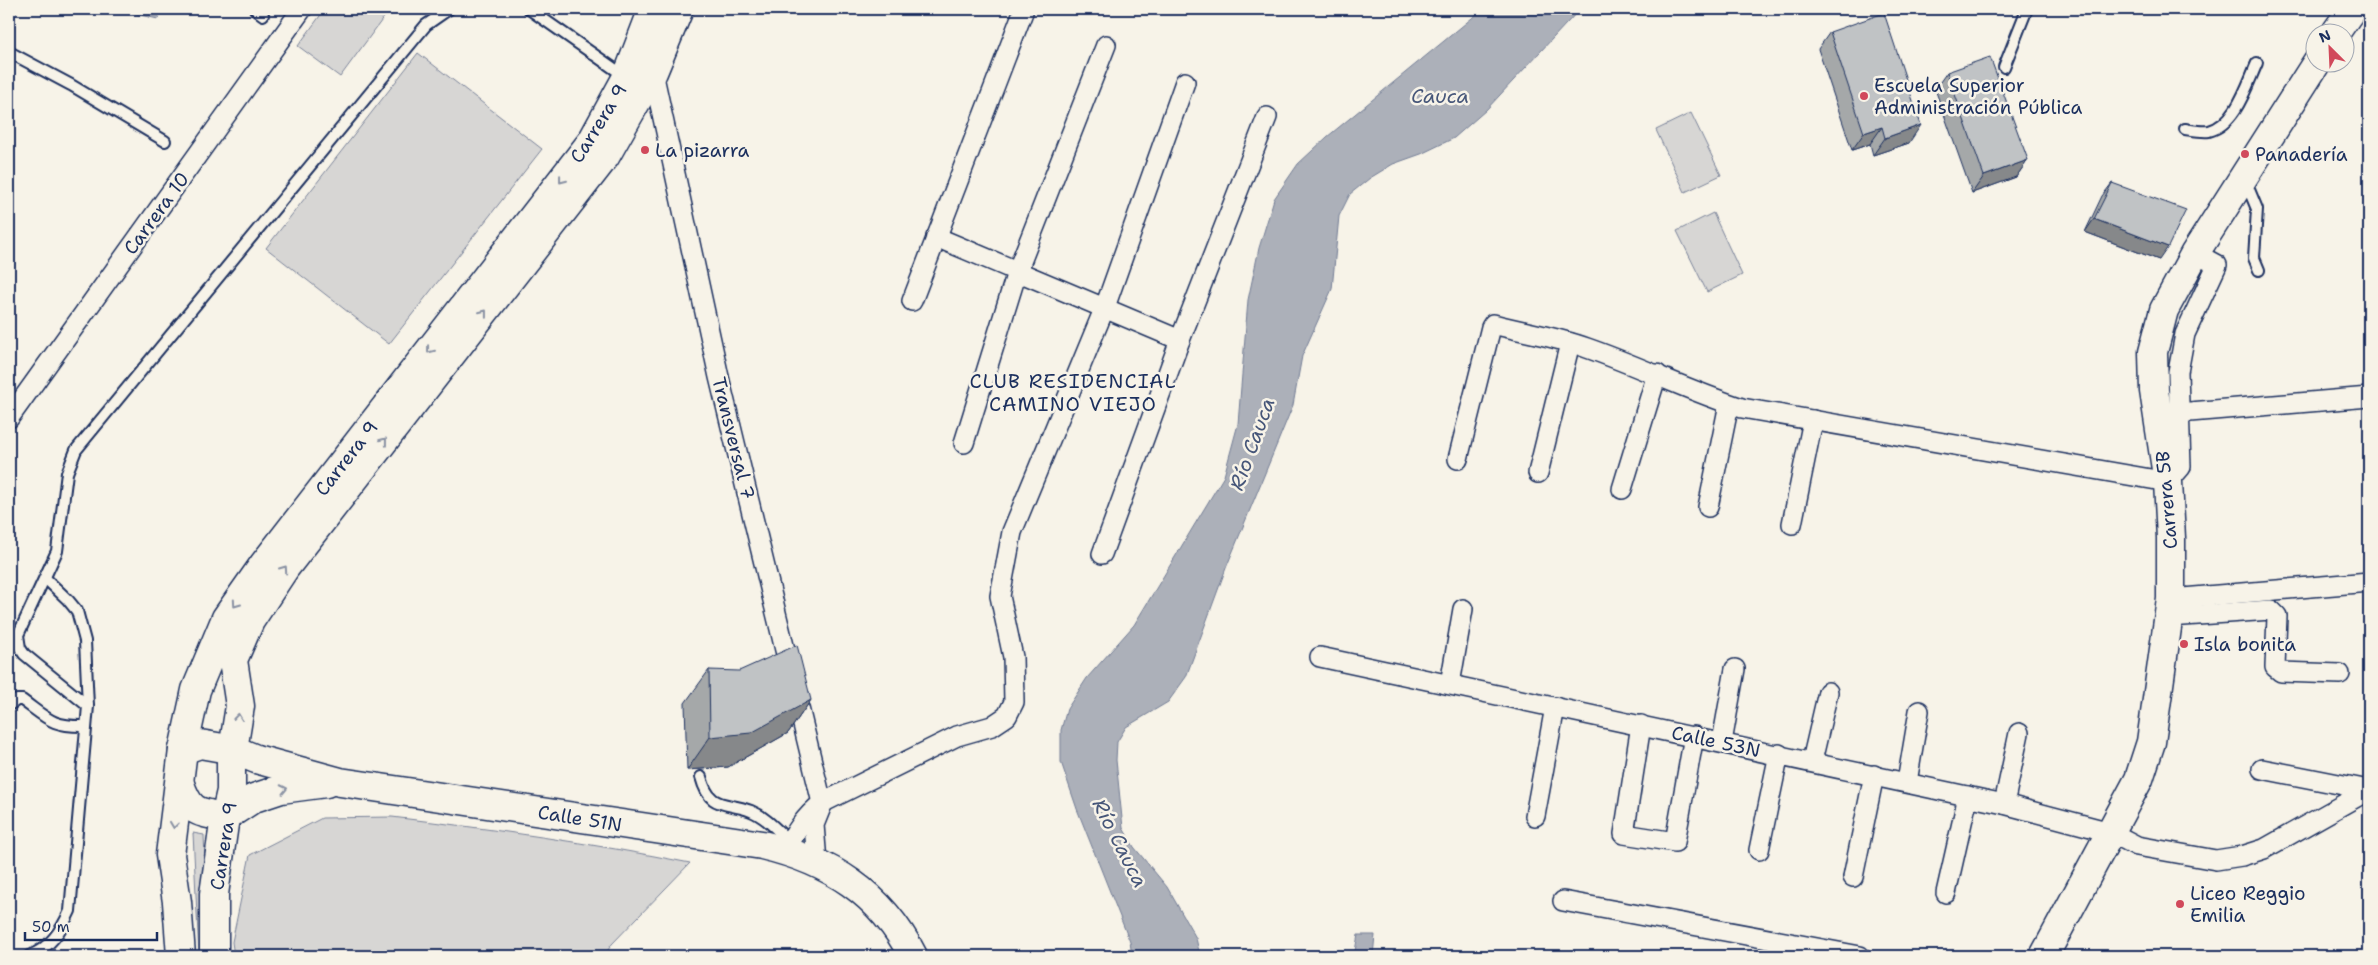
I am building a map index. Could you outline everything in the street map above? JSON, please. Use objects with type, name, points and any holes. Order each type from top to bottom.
[{"type":"main road","name":"Carrera 9","points":[[181,956],[177,902],[170,855],[183,750],[196,690],[226,618],[264,564],[592,141],[626,77],[653,9]]},
{"type":"main road","name":"Carrera 9","points":[[214,956],[214,894],[225,816],[231,791],[231,762],[245,754],[233,660],[250,621],[285,568],[605,157],[653,72],[679,9]]},
{"type":"main road","points":[[2343,22],[2352,9]]},
{"type":"main road","name":"Carrera 5B","points":[[2044,956],[2139,779],[2151,742],[2170,608],[2172,538],[2168,482],[2154,391],[2153,352],[2164,310],[2195,254],[2311,72]]},
{"type":"main road","name":"Calle 51N","points":[[183,750],[200,744],[245,754],[340,782],[762,845],[788,846],[850,881],[877,903],[905,941],[913,956]]},
{"type":"main road","points":[[245,754],[254,798]]},
{"type":"main road","name":"Calle 51N","points":[[225,816],[254,798],[280,790],[340,782]]},
{"type":"main road","points":[[180,784],[186,802],[195,811],[225,816]]},
{"type":"street","name":"Carrera 10","points":[[9,418],[302,9]]},
{"type":"street","points":[[912,301],[1022,12]]},
{"type":"street","points":[[964,443],[1017,272],[1106,45]]},
{"type":"street","name":"Transversal 7","points":[[653,72],[718,377],[822,804]]},
{"type":"street","points":[[788,846],[796,829],[809,814],[822,804],[957,736],[992,726],[1007,716],[1014,702],[1014,657],[1000,596],[1012,532],[1105,307],[1185,82]]},
{"type":"street","points":[[1102,554],[1180,340],[1267,117]]},
{"type":"street","points":[[936,237],[1180,340]]},
{"type":"street","points":[[1458,459],[1491,327],[1494,324],[1570,343],[1657,374],[1729,404],[2168,482],[2181,467],[2178,372],[2185,334],[2217,265],[2195,254]]},
{"type":"street","points":[[1538,474],[1570,343]]},
{"type":"street","points":[[1622,489],[1657,374]]},
{"type":"street","points":[[2178,413],[2369,397]]},
{"type":"street","points":[[1708,507],[1729,404]]},
{"type":"street","points":[[1792,524],[1813,420]]},
{"type":"street","points":[[2170,608],[2369,582]]},
{"type":"street","points":[[2170,608],[2271,610],[2277,616],[2275,667],[2281,672],[2340,674]]},
{"type":"street","points":[[1450,684],[1463,610]]},
{"type":"street","name":"Calle 53N","points":[[1320,657],[1812,761],[2004,804],[2110,832],[2137,846],[2216,860],[2242,856],[2264,849],[2369,790]]},
{"type":"street","points":[[1722,742],[1735,669]]},
{"type":"street","points":[[1812,761],[1828,692]]},
{"type":"street","points":[[1536,816],[1555,707]]},
{"type":"street","points":[[1906,782],[1919,711]]},
{"type":"street","points":[[1641,725],[1624,834],[1675,842],[1694,736]]},
{"type":"street","points":[[2004,804],[2018,733]]},
{"type":"street","points":[[1759,850],[1779,754]]},
{"type":"street","points":[[2262,770],[2369,790]]},
{"type":"street","points":[[1853,877],[1874,775]]},
{"type":"street","points":[[1946,893],[1968,796]]},
{"type":"street","points":[[817,862],[814,825],[822,804]]},
{"type":"street","points":[[1563,901],[1860,956]]},
{"type":"lane","points":[[88,706],[20,648],[18,635],[57,551],[67,473],[76,450],[426,25],[449,9]]},
{"type":"lane","points":[[529,9],[626,77]]},
{"type":"lane","points":[[2004,67],[2027,9]]},
{"type":"lane","points":[[9,52],[71,85],[165,141]]},
{"type":"lane","points":[[2185,129],[2208,131],[2223,124],[2238,105],[2257,63]]},
{"type":"lane","points":[[2244,177],[2257,209],[2254,258],[2259,270]]},
{"type":"lane","points":[[29,956],[50,944],[63,928],[70,911],[88,706],[85,642],[77,611],[45,578]]},
{"type":"lane","points":[[9,706],[17,700],[22,700],[53,723],[69,727],[86,726]]},
{"type":"lane","points":[[701,777],[704,789],[718,804],[750,810],[766,820],[788,846]]},
{"type":"shaded area","points":[[325,9],[390,9],[340,77],[298,46]]},
{"type":"shaded area","points":[[418,53],[542,149],[389,344],[266,248]]},
{"type":"shaded area","points":[[1691,113],[1721,175],[1685,192],[1656,130]]},
{"type":"shaded area","points":[[1713,213],[1742,275],[1707,292],[1677,231]]},
{"type":"shaded area","points":[[392,817],[541,837],[690,863],[612,944],[604,956],[234,956],[232,942],[250,855],[322,818]]},
{"type":"shaded area","points":[[193,833],[204,835],[209,956],[199,956]]},
{"type":"water","points":[[113,9],[161,9],[158,19]]},
{"type":"water","name":"Cauca","points":[[1483,9],[1580,9],[1486,110],[1454,138],[1421,154],[1393,164],[1370,178],[1350,194],[1339,216],[1332,289],[1302,356],[1293,405],[1226,568],[1186,677],[1168,702],[1126,727],[1117,742],[1116,760],[1123,828],[1134,847],[1167,887],[1196,938],[1200,956],[1132,956],[1130,942],[1077,809],[1061,762],[1061,730],[1067,709],[1087,678],[1134,625],[1224,476],[1238,424],[1248,300],[1259,248],[1274,199],[1298,164],[1327,137]]},
{"type":"water","points":[[1358,935],[1375,935],[1373,956],[1354,956]]},
{"type":"building","name":"Escuela Superior Administración Pública","points":[[1884,13],[1921,125],[1885,138],[1882,127],[1864,133],[1830,32]]},
{"type":"building","points":[[1990,57],[2028,160],[1984,176],[1947,72]]},
{"type":"building","points":[[2112,183],[2186,210],[2168,247],[2094,219]]},
{"type":"building","points":[[797,645],[811,700],[751,733],[710,737],[709,670],[739,671]]},
{"type":"place","name":"Escuela Superior Administración Pública","points":[[1864,96]]},
{"type":"place","name":"La pizarra","points":[[645,150]]},
{"type":"place","name":"Panadería","points":[[2245,154]]},
{"type":"place","name":"Isla bonita","points":[[2184,644]]},
{"type":"place","name":"Liceo Reggio Emilia","points":[[2180,904]]},
{"type":"district","name":"CLUB RESIDENCIAL CAMINO VIEJO","points":[[1073,392]]},
{"type":"water label","name":"Río Cauca","points":[[1252,444]]},
{"type":"water label","name":"Río Cauca","points":[[1120,843]]}]
